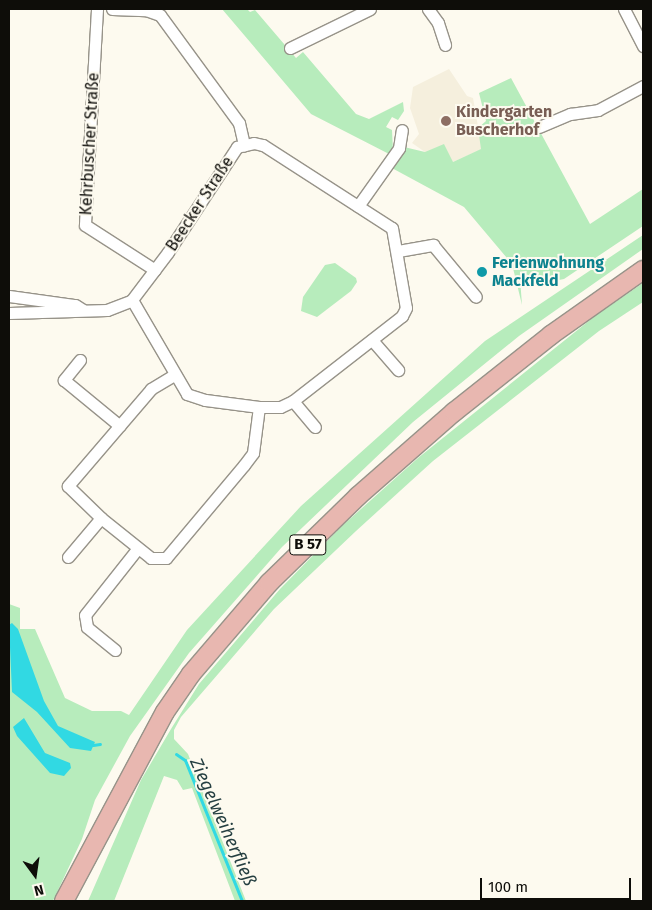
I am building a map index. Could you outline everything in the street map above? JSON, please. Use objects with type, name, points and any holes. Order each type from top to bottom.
[{"type":"main road","name":"B 57","points":[[64,901],[165,712],[191,674],[269,582],[358,496],[454,412],[551,335],[643,270]]},
{"type":"street","name":"Kehrbuscher Straße","points":[[97,9],[85,225],[155,270]]},
{"type":"street","points":[[112,9],[146,10],[160,15],[239,123],[244,145]]},
{"type":"street","points":[[290,48],[370,9]]},
{"type":"street","points":[[428,9],[438,23],[445,45]]},
{"type":"street","points":[[624,9],[643,46]]},
{"type":"street","points":[[539,127],[570,114],[598,110],[643,86]]},
{"type":"street","points":[[358,206],[399,148],[402,130]]},
{"type":"street","name":"Beecker Straße","points":[[244,145],[264,145],[392,228],[398,251],[406,308],[402,316],[372,340],[293,401],[280,407],[259,407],[195,398],[187,394],[174,375],[132,300],[155,270],[237,147],[244,145]]},
{"type":"street","points":[[398,251],[433,245],[476,296]]},
{"type":"street","points":[[9,296],[75,305],[83,310]]},
{"type":"street","points":[[9,313],[114,309],[132,300]]},
{"type":"street","points":[[372,340],[398,370]]},
{"type":"street","points":[[80,360],[64,380],[120,426]]},
{"type":"street","points":[[174,375],[151,390],[68,486],[101,518],[151,558],[166,558],[253,453],[259,407]]},
{"type":"street","points":[[293,401],[315,427]]},
{"type":"street","points":[[68,557],[101,518]]},
{"type":"street","points":[[114,650],[87,627],[85,615],[138,548]]},
{"type":"shaded area","name":"Kindergarten Buscherhof","points":[[449,69],[467,96],[473,98],[482,149],[453,162],[425,152],[412,143],[419,134],[410,108],[413,87]]},
{"type":"green space","points":[[222,9],[247,9],[250,12],[255,10],[296,58],[303,52],[356,114],[369,119],[403,102],[404,111],[398,120],[392,117],[386,127],[392,130],[393,151],[391,155],[311,114]]},
{"type":"green space","points":[[511,78],[590,224],[643,189],[643,226],[564,279],[554,281],[524,274],[520,278],[522,305],[512,264],[464,207],[390,167],[404,147],[425,152],[444,144],[453,162],[481,149],[478,128],[486,121],[479,93]]},
{"type":"green space","points":[[643,235],[643,249],[519,336],[413,422],[282,547],[189,653],[130,736],[95,800],[82,839],[53,901],[9,901],[9,604],[20,608],[20,629],[35,629],[65,698],[92,711],[121,711],[129,715],[187,630],[301,506],[485,341]]},
{"type":"green space","points":[[335,263],[356,278],[357,282],[351,291],[317,317],[301,311],[303,297],[325,265]]},
{"type":"green space","points":[[643,283],[643,302],[599,331],[433,461],[356,531],[274,609],[181,717],[174,730],[174,739],[188,754],[246,901],[235,901],[192,788],[183,790],[177,780],[164,776],[114,901],[88,901],[141,780],[171,729],[199,684],[280,589],[342,526],[418,458],[595,316]]},
{"type":"water","points":[[12,623],[18,629],[44,701],[58,726],[95,742],[91,751],[70,748],[37,712],[12,692],[9,625]]},
{"type":"water","points":[[24,718],[45,753],[70,763],[71,768],[64,776],[50,773],[17,736],[13,727]]},
{"type":"waterway","name":"Ziegelweiherfließ","points":[[93,745],[100,744]]},
{"type":"waterway","name":"Ziegelweiherfließ","points":[[176,754],[185,760],[242,901]]},
{"type":"place","name":"Kindergarten Buscherhof","points":[[446,121]]},
{"type":"place","name":"Ferienwohnung Mackfeld","points":[[482,272]]}]
